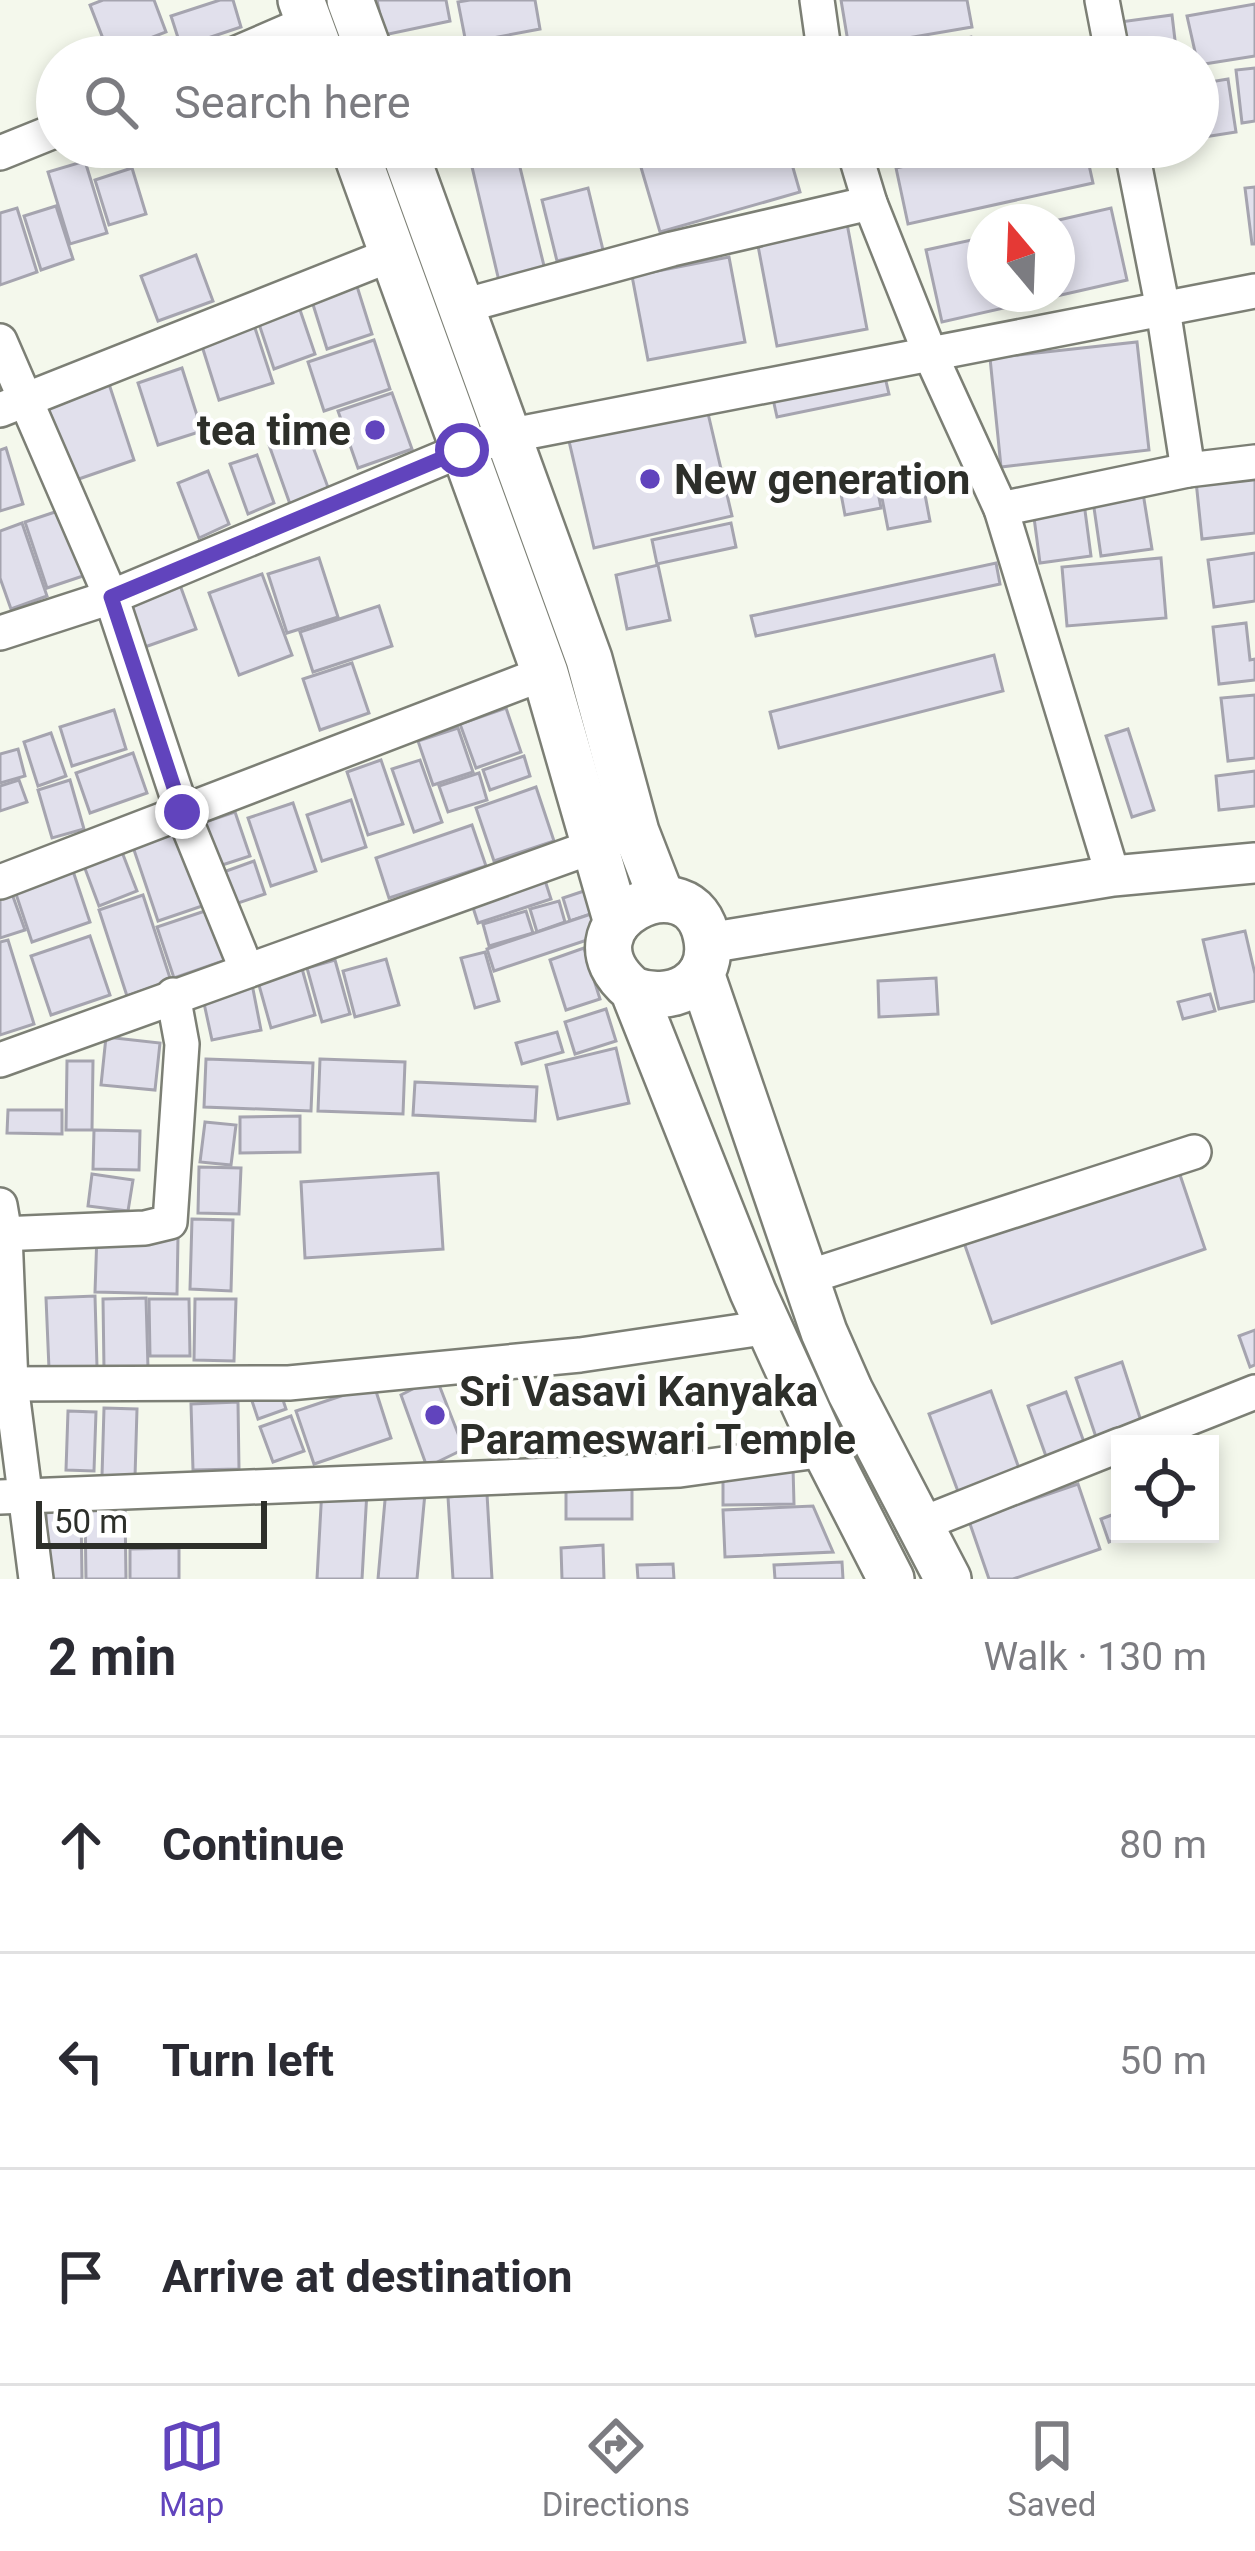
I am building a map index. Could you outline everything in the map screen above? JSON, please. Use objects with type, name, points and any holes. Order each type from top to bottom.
[{"type":"main road","points":[[350,0],[363,36]]},
{"type":"main road","points":[[362,168],[545,673],[617,922],[610,952],[614,967],[633,990],[769,1327],[825,1450],[892,1579]]},
{"type":"main road","points":[[412,168],[589,659],[636,832],[662,899]]},
{"type":"main road","points":[[617,922],[640,903],[662,899],[685,906],[697,916],[705,958],[805,1278],[850,1391],[948,1579]]},
{"type":"main road","points":[[633,990],[648,996],[678,993],[705,958]]},
{"type":"street","points":[[818,0],[822,36]]},
{"type":"street","points":[[1102,0],[1109,36]]},
{"type":"street","points":[[0,153],[36,138]]},
{"type":"street","points":[[859,168],[931,356],[1000,509],[1113,876]]},
{"type":"street","points":[[1135,168],[1188,470]]},
{"type":"street","points":[[463,306],[671,249],[870,203]]},
{"type":"street","points":[[13,406],[393,254]]},
{"type":"street","points":[[0,633],[111,597],[462,450],[507,436],[1255,291]]},
{"type":"street","points":[[0,341],[13,406],[111,597],[182,812],[246,968]]},
{"type":"street","points":[[1000,509],[1188,470],[1255,462]]},
{"type":"street","points":[[0,882],[545,673]]},
{"type":"street","points":[[0,1060],[636,832]]},
{"type":"street","points":[[705,958],[1113,876],[1255,863]]},
{"type":"street","points":[[36,1579],[12,1496],[2,1224],[145,1228],[170,1222],[182,1044],[173,995]]},
{"type":"street","points":[[805,1278],[1194,1152]]},
{"type":"street","points":[[6,1384],[289,1383],[580,1355],[769,1327]]},
{"type":"street","points":[[1147,1435],[1255,1391]]},
{"type":"street","points":[[920,1526],[1111,1449]]},
{"type":"street","points":[[12,1496],[680,1470],[825,1450]]},
{"type":"building","points":[[103,0],[154,0],[166,32],[102,36],[90,5]]},
{"type":"building","points":[[233,0],[241,27],[214,36],[177,36],[171,16]]},
{"type":"building","points":[[377,0],[446,0],[450,21],[384,35]]},
{"type":"building","points":[[535,0],[540,29],[465,36],[458,2]]},
{"type":"building","points":[[841,0],[967,0],[972,27],[919,36],[847,36]]},
{"type":"building","points":[[1255,4],[1255,56],[1219,62],[1219,36],[1191,36],[1187,16]]},
{"type":"building","points":[[1172,15],[1174,36],[1122,36],[1120,22]]},
{"type":"building","points":[[1255,68],[1255,121],[1242,123],[1236,70]]},
{"type":"building","points":[[1228,79],[1236,132],[1219,135],[1219,80]]},
{"type":"building","points":[[87,168],[107,233],[70,244],[48,172]]},
{"type":"building","points":[[132,168],[146,214],[109,225],[95,180]]},
{"type":"building","points":[[472,168],[520,168],[545,270],[499,281]]},
{"type":"building","points":[[641,168],[793,168],[800,192],[660,232]]},
{"type":"building","points":[[896,168],[1090,168],[1093,183],[998,204],[967,204],[967,211],[908,224]]},
{"type":"building","points":[[1255,187],[1255,244],[1252,244],[1245,188]]},
{"type":"building","points":[[588,188],[603,250],[557,261],[542,200]]},
{"type":"building","points":[[56,206],[73,259],[41,270],[24,216]]},
{"type":"building","points":[[17,208],[37,272],[0,285],[0,213]]},
{"type":"building","points":[[1111,208],[1127,280],[1075,292],[1075,216]]},
{"type":"building","points":[[845,213],[867,329],[777,346],[755,230]]},
{"type":"building","points":[[967,241],[967,312],[986,312],[942,322],[926,250]]},
{"type":"building","points":[[196,255],[213,301],[158,321],[141,276]]},
{"type":"building","points":[[729,257],[745,342],[648,360],[632,276]]},
{"type":"building","points":[[355,280],[372,334],[327,349],[310,295]]},
{"type":"building","points":[[298,304],[315,354],[274,369],[257,318]]},
{"type":"building","points":[[254,325],[273,383],[219,400],[201,343]]},
{"type":"building","points":[[374,340],[390,389],[324,411],[308,362]]},
{"type":"building","points":[[1137,342],[1149,450],[1001,467],[990,358]]},
{"type":"building","points":[[182,368],[202,431],[158,445],[138,383]]},
{"type":"building","points":[[885,377],[889,394],[777,417],[773,399]]},
{"type":"building","points":[[109,384],[134,460],[70,482],[45,406]]},
{"type":"building","name":"tea time","points":[[392,393],[412,449],[358,468],[338,411]]},
{"type":"building","name":"New generation","points":[[707,409],[732,516],[594,548],[569,441]]},
{"type":"building","points":[[307,431],[329,490],[290,504],[269,445]]},
{"type":"building","points":[[6,448],[23,504],[0,511],[0,450]]},
{"type":"building","points":[[257,455],[274,503],[248,514],[230,464]]},
{"type":"building","points":[[208,471],[229,524],[199,538],[178,483]]},
{"type":"building","points":[[874,471],[881,508],[845,515],[838,478]]},
{"type":"building","points":[[1255,474],[1255,533],[1202,539],[1196,481]]},
{"type":"building","points":[[923,484],[930,521],[888,529],[881,493]]},
{"type":"building","points":[[1143,493],[1152,549],[1101,556],[1093,501]]},
{"type":"building","points":[[1084,503],[1091,556],[1040,563],[1033,510]]},
{"type":"building","points":[[61,510],[83,576],[47,588],[25,522]]},
{"type":"building","points":[[22,523],[47,596],[11,609],[0,578],[0,531]]},
{"type":"building","points":[[731,523],[736,547],[657,564],[652,540]]},
{"type":"building","points":[[1255,553],[1255,601],[1214,607],[1208,560]]},
{"type":"building","points":[[319,558],[338,617],[287,633],[268,574]]},
{"type":"building","points":[[1161,558],[1166,618],[1067,626],[1062,567]]},
{"type":"building","points":[[996,563],[1000,584],[756,636],[751,616]]},
{"type":"building","points":[[658,565],[670,620],[627,629],[616,575]]},
{"type":"building","points":[[262,574],[292,655],[239,675],[209,593]]},
{"type":"building","points":[[180,585],[196,629],[142,648],[127,604]]},
{"type":"building","points":[[379,606],[392,646],[313,672],[300,632]]},
{"type":"building","points":[[1246,623],[1255,680],[1219,684],[1213,627]]},
{"type":"building","points":[[994,655],[1003,691],[779,748],[770,712]]},
{"type":"building","points":[[352,663],[369,713],[320,730],[303,679]]},
{"type":"building","points":[[1255,695],[1255,758],[1228,761],[1221,698]]},
{"type":"building","points":[[506,708],[521,752],[476,768],[460,724]]},
{"type":"building","points":[[114,710],[126,749],[72,766],[60,727]]},
{"type":"building","points":[[458,728],[473,772],[433,785],[418,741]]},
{"type":"building","points":[[1128,729],[1154,810],[1132,817],[1106,736]]},
{"type":"building","points":[[51,733],[66,776],[38,786],[24,742]]},
{"type":"building","points":[[18,749],[25,776],[0,783],[0,754]]},
{"type":"building","points":[[133,753],[147,793],[90,813],[76,773]]},
{"type":"building","points":[[524,756],[530,776],[490,790],[483,770]]},
{"type":"building","points":[[381,760],[403,824],[368,835],[347,772]]},
{"type":"building","points":[[420,760],[442,822],[414,832],[392,769]]},
{"type":"building","points":[[1255,771],[1255,806],[1219,810],[1216,776]]},
{"type":"building","points":[[479,773],[487,800],[448,812],[439,786]]},
{"type":"building","points":[[19,780],[27,802],[0,811],[0,786]]},
{"type":"building","points":[[70,780],[84,829],[52,838],[38,790]]},
{"type":"building","points":[[536,787],[554,841],[494,861],[476,808]]},
{"type":"building","points":[[351,800],[366,847],[322,861],[307,815]]},
{"type":"building","points":[[293,803],[316,871],[271,886],[248,818]]},
{"type":"building","points":[[235,812],[250,856],[219,866],[205,822]]},
{"type":"building","points":[[472,825],[486,866],[389,898],[376,858]]},
{"type":"building","points":[[183,829],[208,904],[158,921],[133,847]]},
{"type":"building","points":[[122,852],[137,891],[99,906],[84,866]]},
{"type":"building","points":[[254,861],[265,894],[229,906],[218,874]]},
{"type":"building","points":[[71,865],[90,922],[32,942],[13,885]]},
{"type":"building","points":[[542,871],[551,899],[478,923],[469,895]]},
{"type":"building","points":[[11,891],[25,930],[0,938],[0,895]]},
{"type":"building","points":[[584,891],[591,914],[570,921],[563,898]]},
{"type":"building","points":[[143,895],[171,981],[127,996],[99,910]]},
{"type":"building","points":[[559,901],[565,922],[537,932],[530,909]]},
{"type":"building","points":[[208,910],[226,960],[174,978],[157,927]]},
{"type":"building","points":[[526,911],[533,933],[489,946],[483,924]]},
{"type":"building","points":[[591,914],[599,936],[494,971],[487,949]]},
{"type":"building","points":[[1245,931],[1255,974],[1255,1001],[1219,1009],[1203,940]]},
{"type":"building","points":[[90,936],[110,995],[51,1015],[31,956]]},
{"type":"building","points":[[8,940],[34,1024],[0,1035],[0,942]]},
{"type":"building","points":[[584,948],[600,999],[566,1010],[550,960]]},
{"type":"building","points":[[485,952],[499,1001],[475,1008],[461,958]]},
{"type":"building","points":[[386,959],[399,1005],[355,1017],[343,971]]},
{"type":"building","points":[[335,960],[350,1014],[322,1022],[307,968]]},
{"type":"building","points":[[301,965],[315,1015],[271,1028],[257,978]]},
{"type":"building","points":[[936,978],[938,1014],[879,1017],[878,981]]},
{"type":"building","points":[[252,984],[261,1030],[212,1040],[202,994]]},
{"type":"building","points":[[1210,994],[1215,1011],[1183,1019],[1178,1002]]},
{"type":"building","points":[[606,1009],[616,1041],[575,1054],[565,1022]]},
{"type":"building","points":[[557,1032],[563,1052],[522,1064],[516,1043]]},
{"type":"building","points":[[106,1037],[160,1043],[155,1090],[101,1085]]},
{"type":"building","points":[[616,1048],[629,1103],[558,1119],[546,1065]]},
{"type":"building","points":[[206,1059],[313,1063],[311,1111],[204,1107]]},
{"type":"building","points":[[320,1059],[405,1062],[403,1114],[318,1111]]},
{"type":"building","points":[[67,1061],[93,1061],[92,1130],[66,1130]]},
{"type":"building","points":[[415,1082],[537,1087],[535,1121],[413,1115]]},
{"type":"building","points":[[8,1110],[62,1110],[62,1134],[7,1133]]},
{"type":"building","points":[[300,1116],[300,1152],[240,1153],[240,1117]]},
{"type":"building","points":[[205,1122],[236,1125],[231,1165],[200,1162]]},
{"type":"building","points":[[94,1130],[140,1131],[139,1170],[93,1169]]},
{"type":"building","points":[[1176,1163],[1205,1249],[992,1323],[962,1237]]},
{"type":"building","points":[[199,1167],[241,1168],[239,1214],[198,1213]]},
{"type":"building","points":[[438,1173],[443,1249],[305,1258],[301,1182]]},
{"type":"building","points":[[92,1174],[133,1180],[128,1211],[88,1206]]},
{"type":"building","points":[[192,1219],[233,1220],[231,1291],[190,1289]]},
{"type":"building","points":[[97,1234],[178,1237],[177,1294],[95,1292]]},
{"type":"building","points":[[95,1296],[97,1367],[49,1369],[46,1298]]},
{"type":"building","points":[[146,1298],[148,1368],[104,1369],[103,1299]]},
{"type":"building","points":[[149,1299],[189,1299],[190,1356],[150,1356]]},
{"type":"building","points":[[195,1299],[236,1299],[234,1361],[194,1360]]},
{"type":"building","points":[[1255,1330],[1255,1365],[1250,1367],[1239,1336]]},
{"type":"building","points":[[1122,1362],[1142,1424],[1097,1440],[1076,1378]]},
{"type":"building","points":[[436,1377],[464,1449],[427,1467],[401,1395]]},
{"type":"building","points":[[374,1385],[391,1438],[314,1464],[296,1411]]},
{"type":"building","points":[[280,1391],[286,1409],[258,1419],[252,1401]]},
{"type":"building","points":[[991,1391],[1020,1471],[959,1494],[929,1414]]},
{"type":"building","points":[[1066,1392],[1085,1445],[1047,1459],[1028,1406]]},
{"type":"building","points":[[238,1402],[239,1469],[193,1470],[191,1404]]},
{"type":"building","points":[[104,1408],[137,1409],[135,1477],[102,1476]]},
{"type":"building","points":[[68,1411],[96,1412],[94,1471],[66,1470]]},
{"type":"building","points":[[291,1416],[304,1451],[273,1462],[260,1427]]},
{"type":"building","points":[[793,1467],[794,1504],[723,1505],[723,1468]]},
{"type":"building","points":[[566,1480],[632,1480],[632,1519],[566,1519]]},
{"type":"building","points":[[1078,1484],[1100,1549],[1013,1579],[989,1579],[969,1521]]},
{"type":"building","points":[[322,1488],[367,1491],[362,1579],[317,1579]]},
{"type":"building","points":[[386,1489],[425,1493],[417,1579],[378,1579]]},
{"type":"building","points":[[487,1494],[492,1579],[453,1579],[448,1497]]},
{"type":"building","points":[[813,1506],[833,1552],[725,1557],[723,1510]]},
{"type":"building","points":[[125,1507],[126,1579],[86,1579],[85,1508]]},
{"type":"building","points":[[81,1509],[82,1579],[47,1579],[46,1510]]},
{"type":"building","points":[[1111,1515],[1111,1541],[1109,1542],[1101,1519]]},
{"type":"building","points":[[603,1545],[604,1579],[562,1579],[561,1548]]},
{"type":"building","points":[[179,1548],[179,1579],[130,1579],[130,1549]]},
{"type":"building","points":[[842,1562],[843,1579],[775,1579],[774,1565]]},
{"type":"building","points":[[673,1564],[674,1579],[638,1579],[637,1565]]},
{"type":"place","name":"tea time","points":[[375,430]]},
{"type":"place","name":"New generation","points":[[650,479]]},
{"type":"place","name":"Sri Vasavi Kanyaka Parameswari Temple","points":[[435,1415]]},
{"type":"route","points":[[182,812],[111,597],[462,450]]}]
